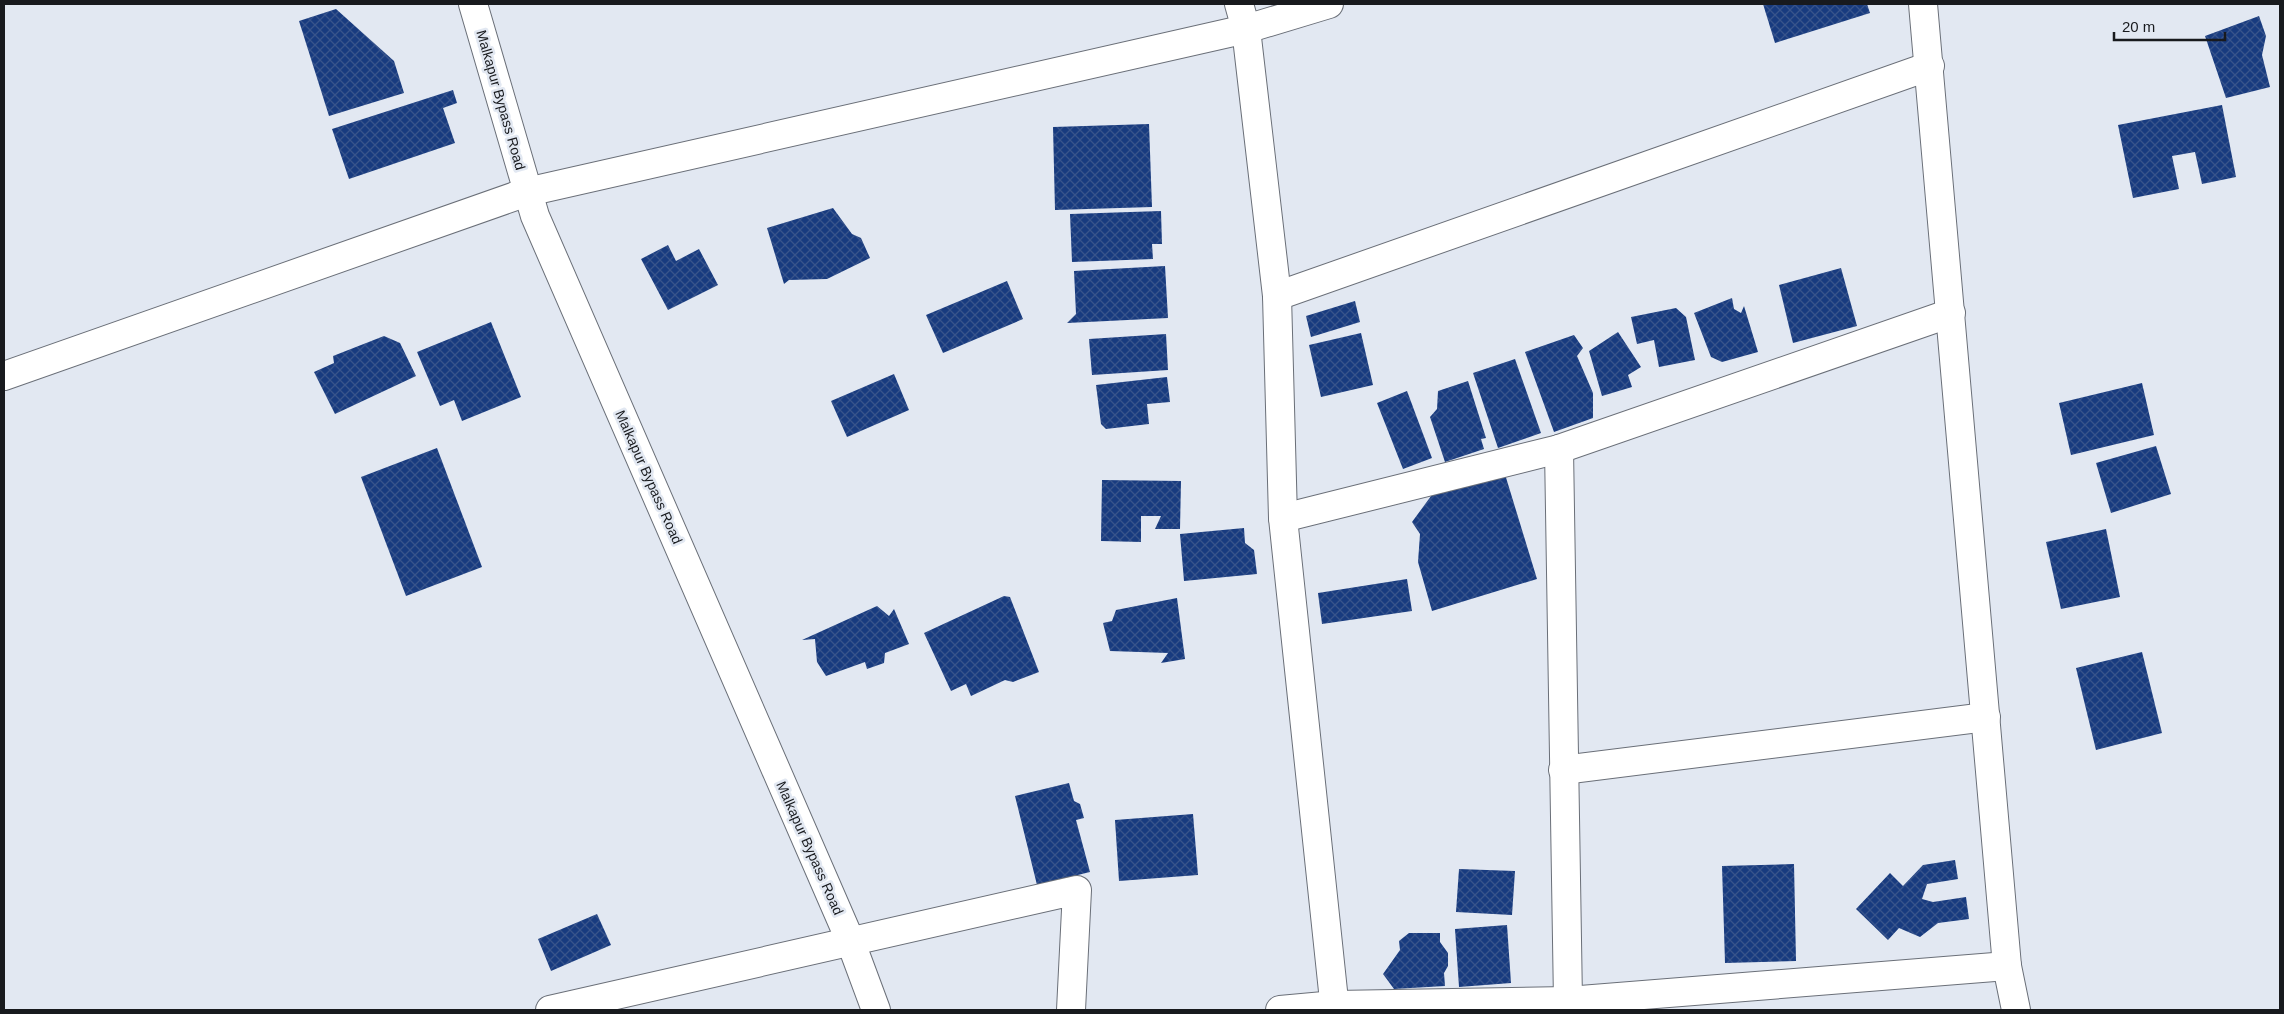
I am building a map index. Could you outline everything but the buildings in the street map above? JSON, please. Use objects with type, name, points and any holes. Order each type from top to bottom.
[{"type":"street","name":"Malkapur Bypass Road","points":[[474,4],[527,192],[539,225],[850,940],[876,1010]]},
{"type":"street","points":[[4,376],[527,192],[1242,16],[1329,4]]},
{"type":"street","points":[[1923,4],[1930,66],[2008,966],[2016,1010]]},
{"type":"street","points":[[1242,16],[1277,296],[1283,518],[1335,1008]]},
{"type":"street","points":[[1277,296],[1930,66]]},
{"type":"street","points":[[1283,518],[1559,449],[1951,313]]},
{"type":"street","points":[[1559,449],[1568,1001]]},
{"type":"street","points":[[1563,770],[1986,717]]},
{"type":"street","points":[[550,1010],[850,940],[1077,890],[1071,1010]]},
{"type":"street","points":[[1280,1010],[1568,1001],[2008,966]]}]
